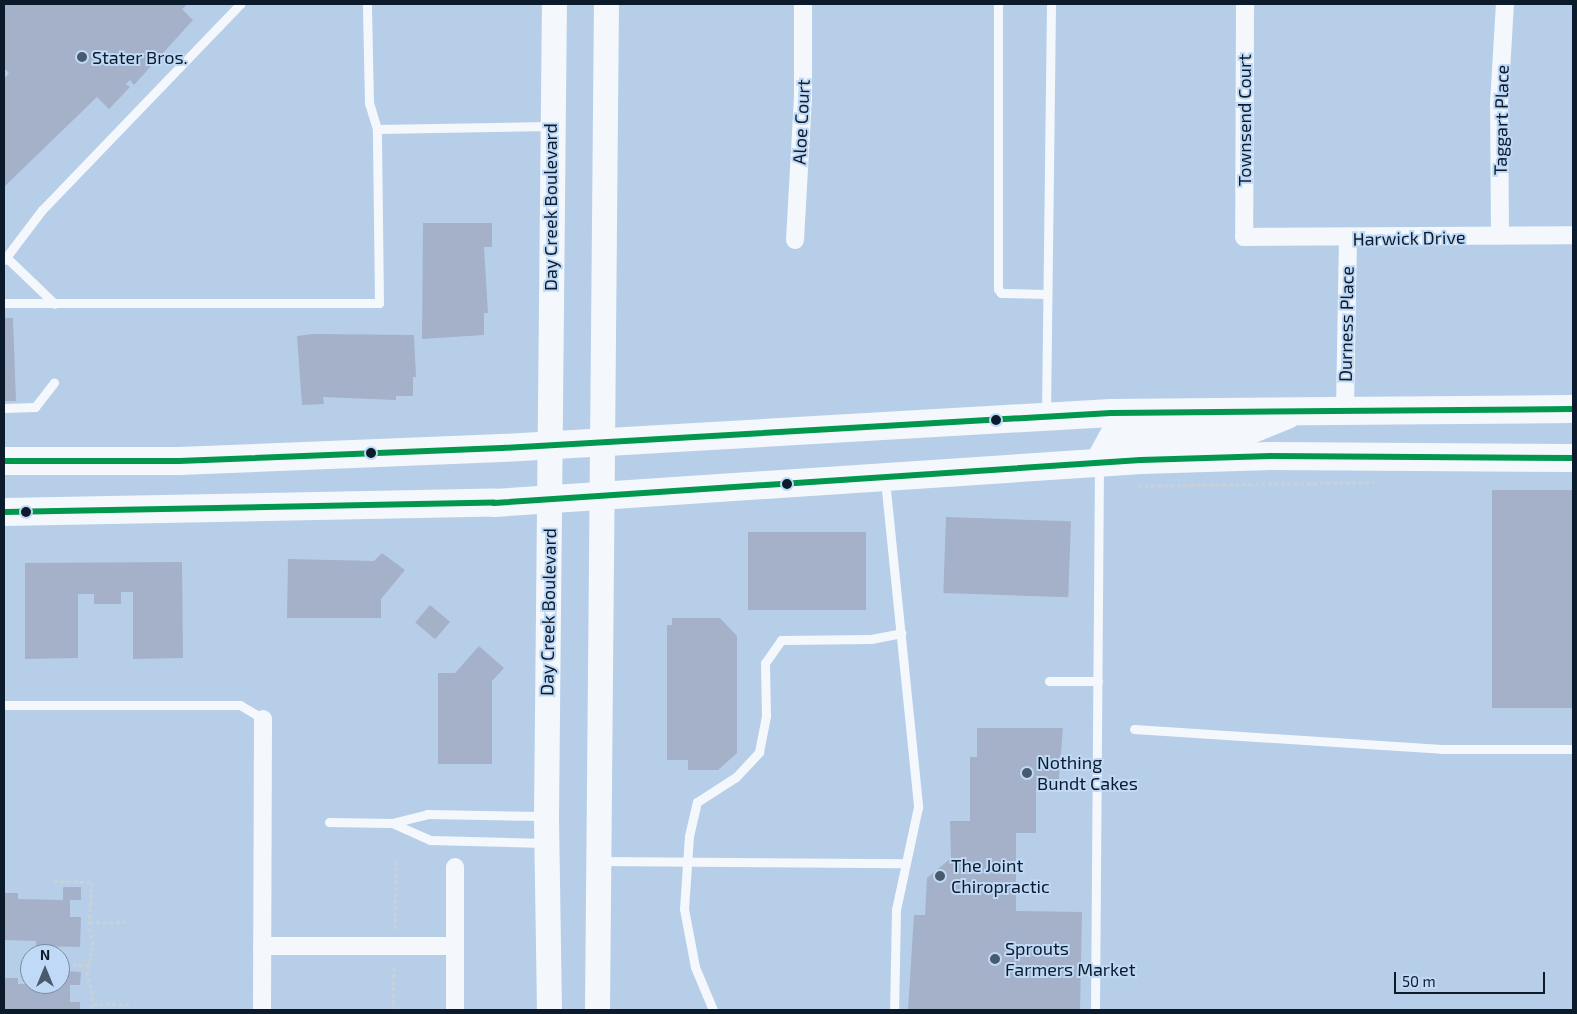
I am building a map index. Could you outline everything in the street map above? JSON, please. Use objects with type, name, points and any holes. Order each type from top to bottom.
[{"type":"main road","name":"Day Creek Boulevard","points":[[549,1010],[546,816],[550,446],[550,126],[554,4]]},
{"type":"main road","points":[[597,1010],[606,4]]},
{"type":"main road","points":[[4,462],[179,461],[550,446],[1046,416],[1345,409],[1573,409]]},
{"type":"main road","points":[[1099,462],[1113,437],[1238,435],[1300,410]]},
{"type":"main road","points":[[4,512],[222,511],[549,499],[1099,462],[1271,456],[1573,458]]},
{"type":"street","name":"Aloe Court","points":[[794,240],[803,97],[803,4]]},
{"type":"street","name":"Townsend Court","points":[[1244,237],[1245,4]]},
{"type":"street","name":"Taggart Place","points":[[1500,236],[1499,104],[1505,4]]},
{"type":"street","name":"Harwick Drive","points":[[1244,237],[1348,239],[1573,236]]},
{"type":"street","name":"Durness Place","points":[[1345,409],[1348,239]]},
{"type":"street","points":[[262,1010],[263,719]]},
{"type":"street","points":[[455,1010],[456,867]]},
{"type":"street","points":[[262,946],[455,946]]},
{"type":"lane","points":[[55,304],[6,259],[20,235],[240,4]]},
{"type":"lane","points":[[4,303],[379,303],[377,129],[369,103],[367,4]]},
{"type":"lane","points":[[998,4],[998,289],[1001,293],[1047,294]]},
{"type":"lane","points":[[1046,416],[1051,4]]},
{"type":"lane","points":[[377,129],[550,126]]},
{"type":"lane","points":[[4,408],[35,407],[54,383]]},
{"type":"lane","points":[[1095,1010],[1099,462]]},
{"type":"lane","points":[[884,477],[918,807],[904,863],[896,910],[894,1010]]},
{"type":"lane","points":[[713,1010],[695,967],[684,909],[688,861],[697,802],[736,777],[759,752],[766,716],[765,662],[781,640],[871,639],[901,633]]},
{"type":"lane","points":[[1049,681],[1098,681]]},
{"type":"lane","points":[[4,705],[240,705],[263,719]]},
{"type":"lane","points":[[1134,728],[1441,749],[1573,749]]},
{"type":"lane","points":[[329,822],[392,823],[427,814],[546,816]]},
{"type":"lane","points":[[392,823],[430,840],[547,843]]},
{"type":"lane","points":[[598,861],[904,863]]},
{"type":"path","points":[[1128,486],[1381,482]]},
{"type":"path","points":[[54,881],[92,882],[90,922],[93,946],[87,972],[93,1004],[92,1010]]},
{"type":"path","points":[[90,922],[124,922]]},
{"type":"path","points":[[70,965],[89,965]]},
{"type":"path","points":[[93,1004],[132,1004]]},
{"type":"building","name":"Stater Bros.","points":[[4,4],[188,4],[182,9],[193,20],[134,85],[130,80],[126,84],[130,87],[109,109],[97,97],[4,187],[4,79],[9,73],[4,68]]},
{"type":"building","points":[[423,223],[492,223],[492,247],[484,247],[488,313],[484,313],[484,335],[422,339]]},
{"type":"building","points":[[4,318],[13,318],[16,401],[4,401]]},
{"type":"building","points":[[313,334],[414,335],[416,377],[413,377],[413,396],[396,396],[396,400],[323,397],[324,404],[302,405],[297,336]]},
{"type":"building","points":[[1492,490],[1573,490],[1573,708],[1492,708]]},
{"type":"building","points":[[946,517],[1071,521],[1068,597],[943,593]]},
{"type":"building","points":[[748,532],[866,532],[866,610],[748,610]]},
{"type":"building","points":[[382,553],[405,570],[381,599],[381,618],[287,618],[288,559],[374,561]]},
{"type":"building","points":[[182,562],[183,658],[133,659],[133,592],[121,592],[121,604],[94,604],[94,594],[78,594],[78,658],[25,659],[25,563]]},
{"type":"building","points":[[430,605],[450,622],[435,639],[415,623]]},
{"type":"building","points":[[672,618],[720,618],[737,636],[737,753],[718,770],[688,770],[688,760],[667,760],[667,625],[672,625]]},
{"type":"building","points":[[479,646],[504,668],[492,681],[492,764],[438,764],[438,673],[455,673]]},
{"type":"building","points":[[977,728],[1063,728],[1058,788],[1036,788],[1036,833],[1016,833],[1016,911],[1082,912],[1080,1010],[908,1010],[914,915],[925,915],[927,878],[951,858],[950,821],[970,821],[970,757],[977,757]]},
{"type":"building","points":[[63,887],[81,887],[81,900],[70,900],[70,917],[81,917],[80,947],[70,947],[70,944],[36,944],[36,941],[4,940],[4,893],[18,893],[18,899],[63,900]]},
{"type":"building","points":[[70,971],[81,972],[80,985],[70,985]]},
{"type":"building","points":[[4,978],[18,978],[18,984],[20,984],[20,994],[70,994],[70,1002],[80,1002],[80,1010],[4,1010]]},
{"type":"transit line","points":[[4,461],[179,461],[502,448],[1111,413],[1573,409]]},
{"type":"transit line","points":[[4,512],[494,503],[1141,460],[1271,456],[1573,458]]},
{"type":"place","name":"Stater Bros.","points":[[82,57]]},
{"type":"place","name":"Nothing Bundt Cakes","points":[[1027,773]]},
{"type":"place","name":"The Joint Chiropractic","points":[[940,876]]},
{"type":"place","name":"Sprouts Farmers Market","points":[[995,959]]}]
